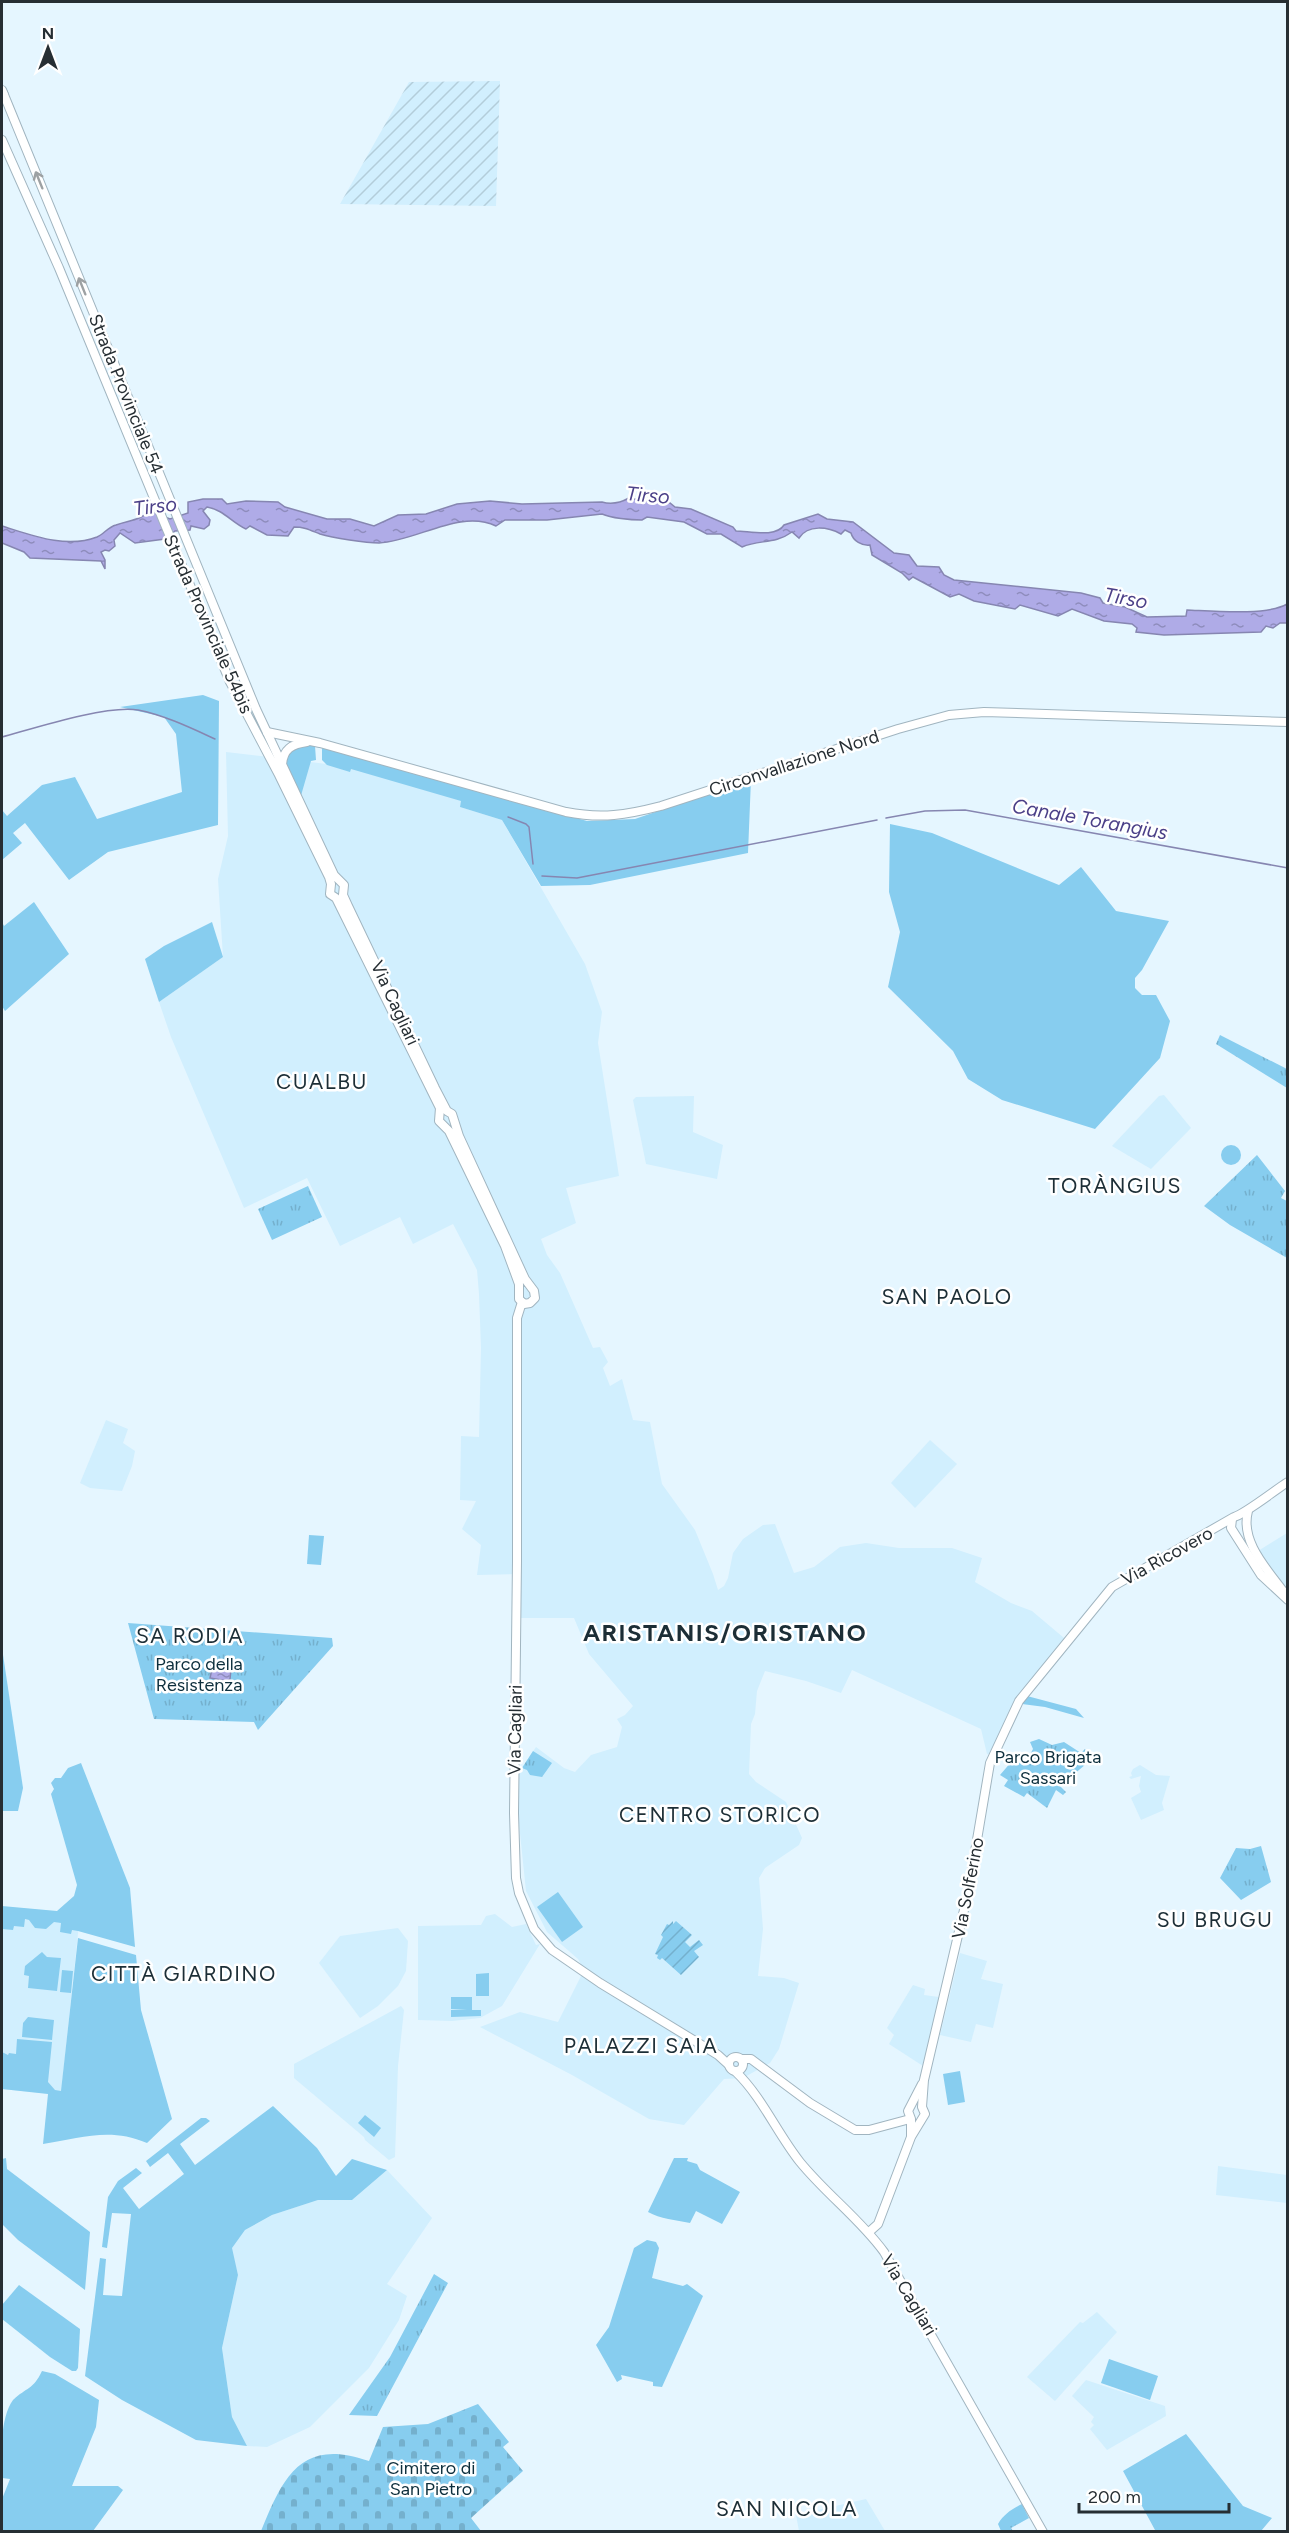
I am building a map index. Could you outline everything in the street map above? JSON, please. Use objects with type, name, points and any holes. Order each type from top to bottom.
[{"type":"main road","name":"Strada Provinciale 54","points":[[2,91],[282,771]]},
{"type":"main road","name":"Strada Provinciale 54bis","points":[[2,140],[59,268],[217,652],[247,712],[282,771]]},
{"type":"main road","name":"Circonvallazione Nord","points":[[267,732],[274,736],[312,742],[566,812],[592,817],[613,816],[661,806],[878,735],[949,715],[984,712],[1287,722]]},
{"type":"main road","points":[[282,771],[282,756],[287,749],[298,743],[312,742]]},
{"type":"main road","name":"Via Cagliari","points":[[282,771],[335,883],[345,887],[340,896]]},
{"type":"main road","name":"Via Cagliari","points":[[335,883],[330,894],[340,896]]},
{"type":"main road","name":"Via Cagliari","points":[[340,896],[358,939],[444,1112]]},
{"type":"main road","name":"Via Cagliari","points":[[444,1112],[439,1119],[448,1122],[530,1288]]},
{"type":"main road","name":"Via Cagliari","points":[[444,1112],[451,1113],[448,1122],[505,1246],[518,1281],[519,1293]]},
{"type":"main road","points":[[525,1287],[530,1288],[535,1293],[534,1300],[528,1304],[522,1302],[519,1293],[525,1287]]},
{"type":"main road","name":"Via Cagliari","points":[[522,1302],[517,1318],[514,1813],[516,1878],[519,1893],[534,1929],[552,1950],[600,1983],[719,2055],[738,2064],[745,2081],[784,2142],[802,2164],[869,2232],[884,2252],[922,2315],[1043,2532]]},
{"type":"main road","points":[[1236,1521],[1257,1502],[1287,1482]]},
{"type":"main road","points":[[1236,1521],[1240,1533],[1246,1529]]},
{"type":"main road","points":[[1236,1521],[1246,1529],[1257,1561]]},
{"type":"main road","points":[[1236,1521],[1257,1561],[1287,1599]]},
{"type":"main road","name":"Via Ricovero","points":[[1019,1701],[1112,1587],[1236,1521]]},
{"type":"main road","name":"Via Solferino","points":[[914,2119],[924,2114],[922,2107],[924,2080],[968,1893],[990,1764],[1019,1701]]},
{"type":"main road","points":[[738,2064],[757,2063],[810,2103],[855,2130],[869,2130],[914,2119]]},
{"type":"main road","name":"Via Solferino","points":[[911,2107],[924,2080]]},
{"type":"main road","points":[[886,2125],[911,2107],[922,2107]]},
{"type":"main road","points":[[869,2232],[878,2224],[911,2137],[914,2119],[911,2107]]},
{"type":"shaded area","points":[[500,81],[496,206],[340,204],[409,82]]},
{"type":"shaded area","points":[[226,752],[352,767],[462,800],[460,807],[502,820],[585,964],[602,1012],[598,1043],[619,1176],[566,1188],[576,1223],[541,1239],[547,1255],[560,1273],[593,1348],[600,1347],[608,1362],[603,1368],[610,1386],[622,1379],[633,1420],[650,1422],[662,1484],[695,1530],[718,1590],[724,1586],[728,1578],[733,1553],[743,1539],[763,1525],[775,1524],[794,1573],[814,1567],[840,1547],[866,1543],[899,1548],[952,1548],[982,1558],[975,1582],[1011,1603],[1032,1611],[1070,1643],[1019,1701],[992,1755],[987,1754],[981,1729],[852,1670],[841,1693],[765,1671],[757,1691],[755,1714],[751,1724],[749,1774],[756,1782],[786,1802],[802,1838],[799,1845],[765,1868],[759,1878],[763,1929],[758,1976],[784,1978],[799,1983],[779,2049],[770,2063],[743,2078],[724,2079],[684,2125],[649,2119],[572,2075],[480,2027],[520,2012],[558,2022],[584,1970],[578,1959],[547,1932],[526,1891],[516,1795],[519,1772],[536,1747],[564,1768],[575,1772],[591,1755],[617,1747],[622,1727],[617,1719],[625,1715],[633,1706],[589,1654],[574,1618],[520,1618],[519,1574],[477,1575],[481,1545],[462,1529],[476,1501],[460,1500],[461,1436],[479,1437],[481,1348],[479,1294],[477,1270],[453,1224],[413,1244],[400,1217],[340,1246],[307,1178],[244,1208],[171,1037],[159,1002],[223,957],[218,879],[228,836]]},
{"type":"shaded area","points":[[1164,1095],[1191,1128],[1151,1169],[1112,1146],[1159,1096]]},
{"type":"shaded area","points":[[694,1096],[693,1132],[723,1145],[717,1179],[646,1164],[633,1100],[636,1097]]},
{"type":"shaded area","points":[[106,1420],[128,1429],[123,1443],[135,1451],[122,1491],[90,1488],[80,1483]]},
{"type":"shaded area","points":[[930,1440],[957,1464],[915,1508],[891,1483]]},
{"type":"shaded area","points":[[1287,1533],[1287,1592],[1258,1551]]},
{"type":"shaded area","points":[[1140,1765],[1156,1775],[1170,1776],[1162,1803],[1164,1810],[1141,1820],[1131,1798],[1141,1792],[1139,1786],[1141,1776],[1131,1779],[1129,1777],[1132,1776],[1133,1769]]},
{"type":"shaded area","points":[[495,1914],[512,1927],[526,1924],[536,1945],[540,1944],[502,2006],[480,2018],[452,2021],[418,2020],[418,1926],[481,1925],[486,1916]]},
{"type":"shaded area","points":[[2,1917],[79,1924],[61,2095],[2,2089]]},
{"type":"shaded area","points":[[398,1928],[408,1941],[406,1971],[398,1986],[378,2006],[360,2018],[319,1963],[340,1936]]},
{"type":"shaded area","points":[[960,1953],[987,1961],[981,1979],[1003,1984],[993,2028],[976,2024],[971,2042],[940,2035]]},
{"type":"shaded area","points":[[913,1985],[925,1989],[924,1995],[939,1997],[923,2066],[889,2044],[894,2035],[887,2028]]},
{"type":"shaded area","points":[[401,2006],[404,2010],[398,2066],[395,2157],[389,2160],[294,2078],[294,2064]]},
{"type":"shaded area","points":[[1218,2166],[1287,2175],[1287,2203],[1216,2195]]},
{"type":"shaded area","points":[[387,2170],[432,2218],[387,2284],[407,2296],[399,2320],[369,2368],[310,2427],[267,2447],[247,2446],[232,2417],[222,2348],[238,2275],[231,2248],[245,2230],[272,2215],[318,2200],[352,2200]]},
{"type":"shaded area","points":[[1097,2312],[1117,2332],[1055,2401],[1027,2377],[1080,2322],[1083,2323]]},
{"type":"shaded area","points":[[1086,2380],[1165,2406],[1166,2416],[1107,2450],[1090,2429],[1094,2425],[1091,2422],[1094,2417],[1072,2396]]},
{"type":"shaded area","points":[[866,2499],[885,2531],[799,2531],[796,2515]]},
{"type":"green space","points":[[203,695],[219,701],[218,825],[108,852],[69,880],[25,823],[13,833],[22,843],[2,860],[2,810],[7,816],[42,785],[75,777],[97,819],[182,792],[176,734],[164,717],[120,707]]},
{"type":"green space","points":[[307,744],[315,746],[316,760],[311,761],[300,799],[284,760],[288,751]]},
{"type":"green space","points":[[322,748],[587,821],[635,819],[751,779],[748,853],[590,885],[541,886],[502,820],[460,807],[461,801],[351,769],[350,772],[327,765],[322,760]]},
{"type":"green space","points":[[890,824],[932,833],[1059,885],[1081,867],[1116,911],[1169,921],[1142,970],[1135,978],[1135,988],[1142,995],[1156,995],[1170,1021],[1160,1058],[1095,1129],[1002,1100],[968,1079],[953,1051],[888,987],[900,932],[889,892]]},
{"type":"green space","points":[[34,902],[69,954],[5,1011],[2,1006],[2,922],[4,926]]},
{"type":"green space","points":[[212,922],[223,957],[159,1002],[145,959],[164,946]]},
{"type":"green space","points":[[1220,1035],[1287,1069],[1287,1088],[1216,1044]]},
{"type":"green space","points":[[1227,1145],[1235,1145],[1241,1151],[1241,1159],[1235,1165],[1227,1165],[1221,1159],[1221,1151]]},
{"type":"green space","points":[[1257,1155],[1285,1191],[1281,1198],[1287,1201],[1287,1258],[1230,1225],[1204,1206]]},
{"type":"green space","points":[[308,1186],[322,1217],[272,1240],[258,1209]]},
{"type":"green space","points":[[309,1535],[324,1536],[321,1565],[307,1564]]},
{"type":"green space","name":"Parco della Resistenza","points":[[128,1623],[332,1638],[333,1646],[258,1730],[254,1722],[154,1719]]},
{"type":"green space","points":[[2,1648],[23,1788],[18,1811],[2,1811]]},
{"type":"green space","points":[[1027,1696],[1076,1709],[1084,1718],[1045,1707],[1022,1704]]},
{"type":"green space","name":"Parco Brigata Sassari","points":[[1039,1739],[1052,1745],[1064,1742],[1081,1753],[1085,1749],[1092,1759],[1060,1786],[1066,1792],[1063,1795],[1056,1790],[1047,1808],[1027,1793],[1024,1797],[1004,1786],[1008,1780],[1000,1775],[1012,1761],[1025,1764],[1033,1749],[1030,1742]]},
{"type":"green space","points":[[533,1751],[552,1763],[542,1777],[530,1775],[522,1768]]},
{"type":"green space","points":[[81,1763],[130,1888],[135,1947],[78,1931],[72,1930],[71,1934],[60,1932],[61,1923],[54,1922],[46,1929],[35,1928],[29,1920],[25,1919],[24,1927],[14,1926],[13,1930],[2,1929],[2,1906],[57,1911],[74,1896],[77,1885],[51,1794],[54,1789],[51,1783],[55,1778],[61,1778],[68,1768]]},
{"type":"green space","points":[[1261,1846],[1271,1882],[1241,1900],[1220,1878],[1236,1848],[1250,1849]]},
{"type":"green space","points":[[558,1892],[583,1927],[562,1942],[537,1907]]},
{"type":"green space","points":[[673,1921],[673,1924],[676,1921],[692,1935],[685,1942],[690,1947],[699,1940],[703,1945],[694,1951],[699,1957],[681,1975],[662,1958],[660,1960],[657,1958],[658,1955],[655,1954],[667,1924]]},
{"type":"green space","points":[[78,1938],[136,1955],[141,2010],[172,2119],[147,2143],[120,2136],[95,2135],[43,2144],[48,2094],[2,2089],[2,2052],[8,2055],[9,2053],[16,2054],[17,2039],[52,2042],[48,2082],[55,2090],[61,2091]]},
{"type":"green space","points":[[42,1952],[47,1957],[61,1958],[57,1991],[28,1988],[29,1976],[24,1975],[25,1966]]},
{"type":"green space","points":[[62,1970],[73,1971],[71,1993],[60,1992]]},
{"type":"green space","points":[[489,1973],[489,1996],[476,1996],[476,1974]]},
{"type":"green space","points":[[451,1997],[472,1997],[472,2010],[481,2010],[481,2016],[451,2017],[451,2010],[467,2010],[451,2009]]},
{"type":"green space","points":[[28,2017],[54,2020],[52,2040],[22,2037],[23,2023]]},
{"type":"green space","points":[[960,2071],[965,2102],[948,2105],[943,2074]]},
{"type":"green space","points":[[273,2106],[317,2148],[336,2176],[352,2159],[387,2170],[352,2200],[318,2200],[272,2215],[245,2230],[232,2248],[238,2275],[222,2348],[232,2417],[247,2446],[196,2440],[122,2400],[85,2376],[100,2258],[106,2259],[103,2295],[122,2296],[131,2214],[112,2213],[107,2248],[102,2247],[108,2197],[118,2181],[136,2168],[142,2173],[123,2188],[139,2209],[184,2174],[168,2153],[150,2167],[146,2161],[201,2118],[210,2121],[180,2144],[195,2165]]},
{"type":"green space","points":[[365,2115],[381,2128],[374,2137],[358,2123]]},
{"type":"green space","points":[[6,2158],[7,2169],[90,2232],[85,2290],[18,2240],[2,2224],[2,2159]]},
{"type":"green space","points":[[674,2158],[688,2158],[687,2161],[697,2164],[700,2170],[740,2192],[722,2224],[696,2211],[690,2223],[663,2218],[648,2212]]},
{"type":"green space","points":[[647,2240],[656,2242],[659,2248],[652,2278],[683,2286],[687,2284],[703,2296],[662,2387],[653,2386],[653,2382],[621,2375],[622,2379],[617,2382],[596,2345],[609,2327],[634,2248]]},
{"type":"green space","points":[[434,2274],[448,2283],[377,2416],[349,2415],[390,2357]]},
{"type":"green space","points":[[19,2285],[80,2329],[76,2371],[72,2371],[50,2357],[2,2319],[2,2305]]},
{"type":"green space","points":[[1109,2359],[1158,2376],[1150,2400],[1101,2383]]},
{"type":"green space","points":[[42,2371],[55,2374],[99,2400],[96,2427],[72,2486],[118,2486],[123,2490],[93,2531],[2,2531],[2,2499],[10,2479],[2,2478],[2,2437],[6,2416],[13,2400],[33,2385]]},
{"type":"green space","name":"Cimitero di San Pietro","points":[[478,2404],[509,2442],[503,2447],[523,2471],[471,2518],[481,2531],[261,2531],[287,2479],[311,2458],[327,2454],[346,2455],[369,2461],[383,2427],[428,2424]]},
{"type":"green space","points":[[1186,2434],[1243,2506],[1272,2518],[1261,2531],[1154,2531],[1123,2471]]},
{"type":"green space","points":[[1022,2504],[1029,2518],[1011,2528],[1013,2531],[1001,2531],[998,2524],[1000,2520]]},
{"type":"water","points":[[629,498],[651,502],[657,500],[670,503],[675,507],[691,509],[733,527],[736,531],[769,533],[784,525],[818,514],[827,519],[853,522],[894,553],[909,555],[917,566],[939,567],[944,575],[954,580],[1081,593],[1100,598],[1103,603],[1125,607],[1147,617],[1186,616],[1187,610],[1224,612],[1266,610],[1287,604],[1287,623],[1280,623],[1273,628],[1266,626],[1261,632],[1164,635],[1136,632],[1137,628],[1132,624],[1104,621],[1072,609],[1058,616],[1020,605],[1015,609],[974,601],[959,594],[950,597],[913,577],[909,580],[902,573],[872,555],[870,545],[858,542],[851,533],[845,530],[841,534],[818,528],[808,530],[799,538],[792,532],[779,539],[742,547],[721,534],[707,534],[684,522],[647,517],[642,520],[626,519],[602,514],[547,520],[505,520],[496,526],[468,521],[379,543],[333,537],[298,527],[294,527],[288,536],[267,535],[250,526],[246,529],[218,511],[207,507],[203,511],[210,520],[209,525],[204,529],[191,526],[190,530],[175,531],[165,539],[135,543],[120,533],[114,540],[115,546],[109,551],[101,552],[105,560],[105,569],[101,561],[30,558],[24,552],[2,543],[2,526],[49,539],[73,542],[97,537],[113,526],[142,517],[150,511],[170,519],[188,513],[188,502],[203,499],[222,499],[227,504],[246,501],[278,502],[285,507],[327,519],[350,519],[374,526],[398,515],[426,514],[457,504],[490,501],[522,504],[613,503]]},
{"type":"water","points":[[212,1663],[217,1669],[231,1669],[230,1679],[227,1681],[210,1678],[212,1669],[210,1664]]},
{"type":"waterway","name":"Canale Torangius","points":[[2,737],[70,718],[124,709],[158,715],[215,739]]},
{"type":"waterway","name":"Canale Torangius","points":[[886,818],[925,811],[965,810],[1288,868]]},
{"type":"waterway","name":"Canale Torangius","points":[[508,817],[529,827],[533,864]]},
{"type":"waterway","name":"Canale Torangius","points":[[542,876],[577,878],[877,820]]},
{"type":"district","name":"CUALBU","points":[[322,1081]]},
{"type":"district","name":"TORÀNGIUS","points":[[1115,1185]]},
{"type":"district","name":"SAN PAOLO","points":[[947,1296]]},
{"type":"district","name":"ARISTANIS/ORISTANO","points":[[725,1632]]},
{"type":"district","name":"SA RODIA","points":[[190,1635]]},
{"type":"district","name":"CENTRO STORICO","points":[[720,1814]]},
{"type":"district","name":"SU BRUGU","points":[[1215,1919]]},
{"type":"district","name":"CITTÀ GIARDINO","points":[[184,1973]]},
{"type":"district","name":"PALAZZI SAIA","points":[[641,2045]]},
{"type":"district","name":"SAN NICOLA","points":[[787,2508]]},
{"type":"water label","name":"Tirso","points":[[648,495]]},
{"type":"water label","name":"Tirso","points":[[155,506]]},
{"type":"water label","name":"Tirso","points":[[1126,598]]}]
